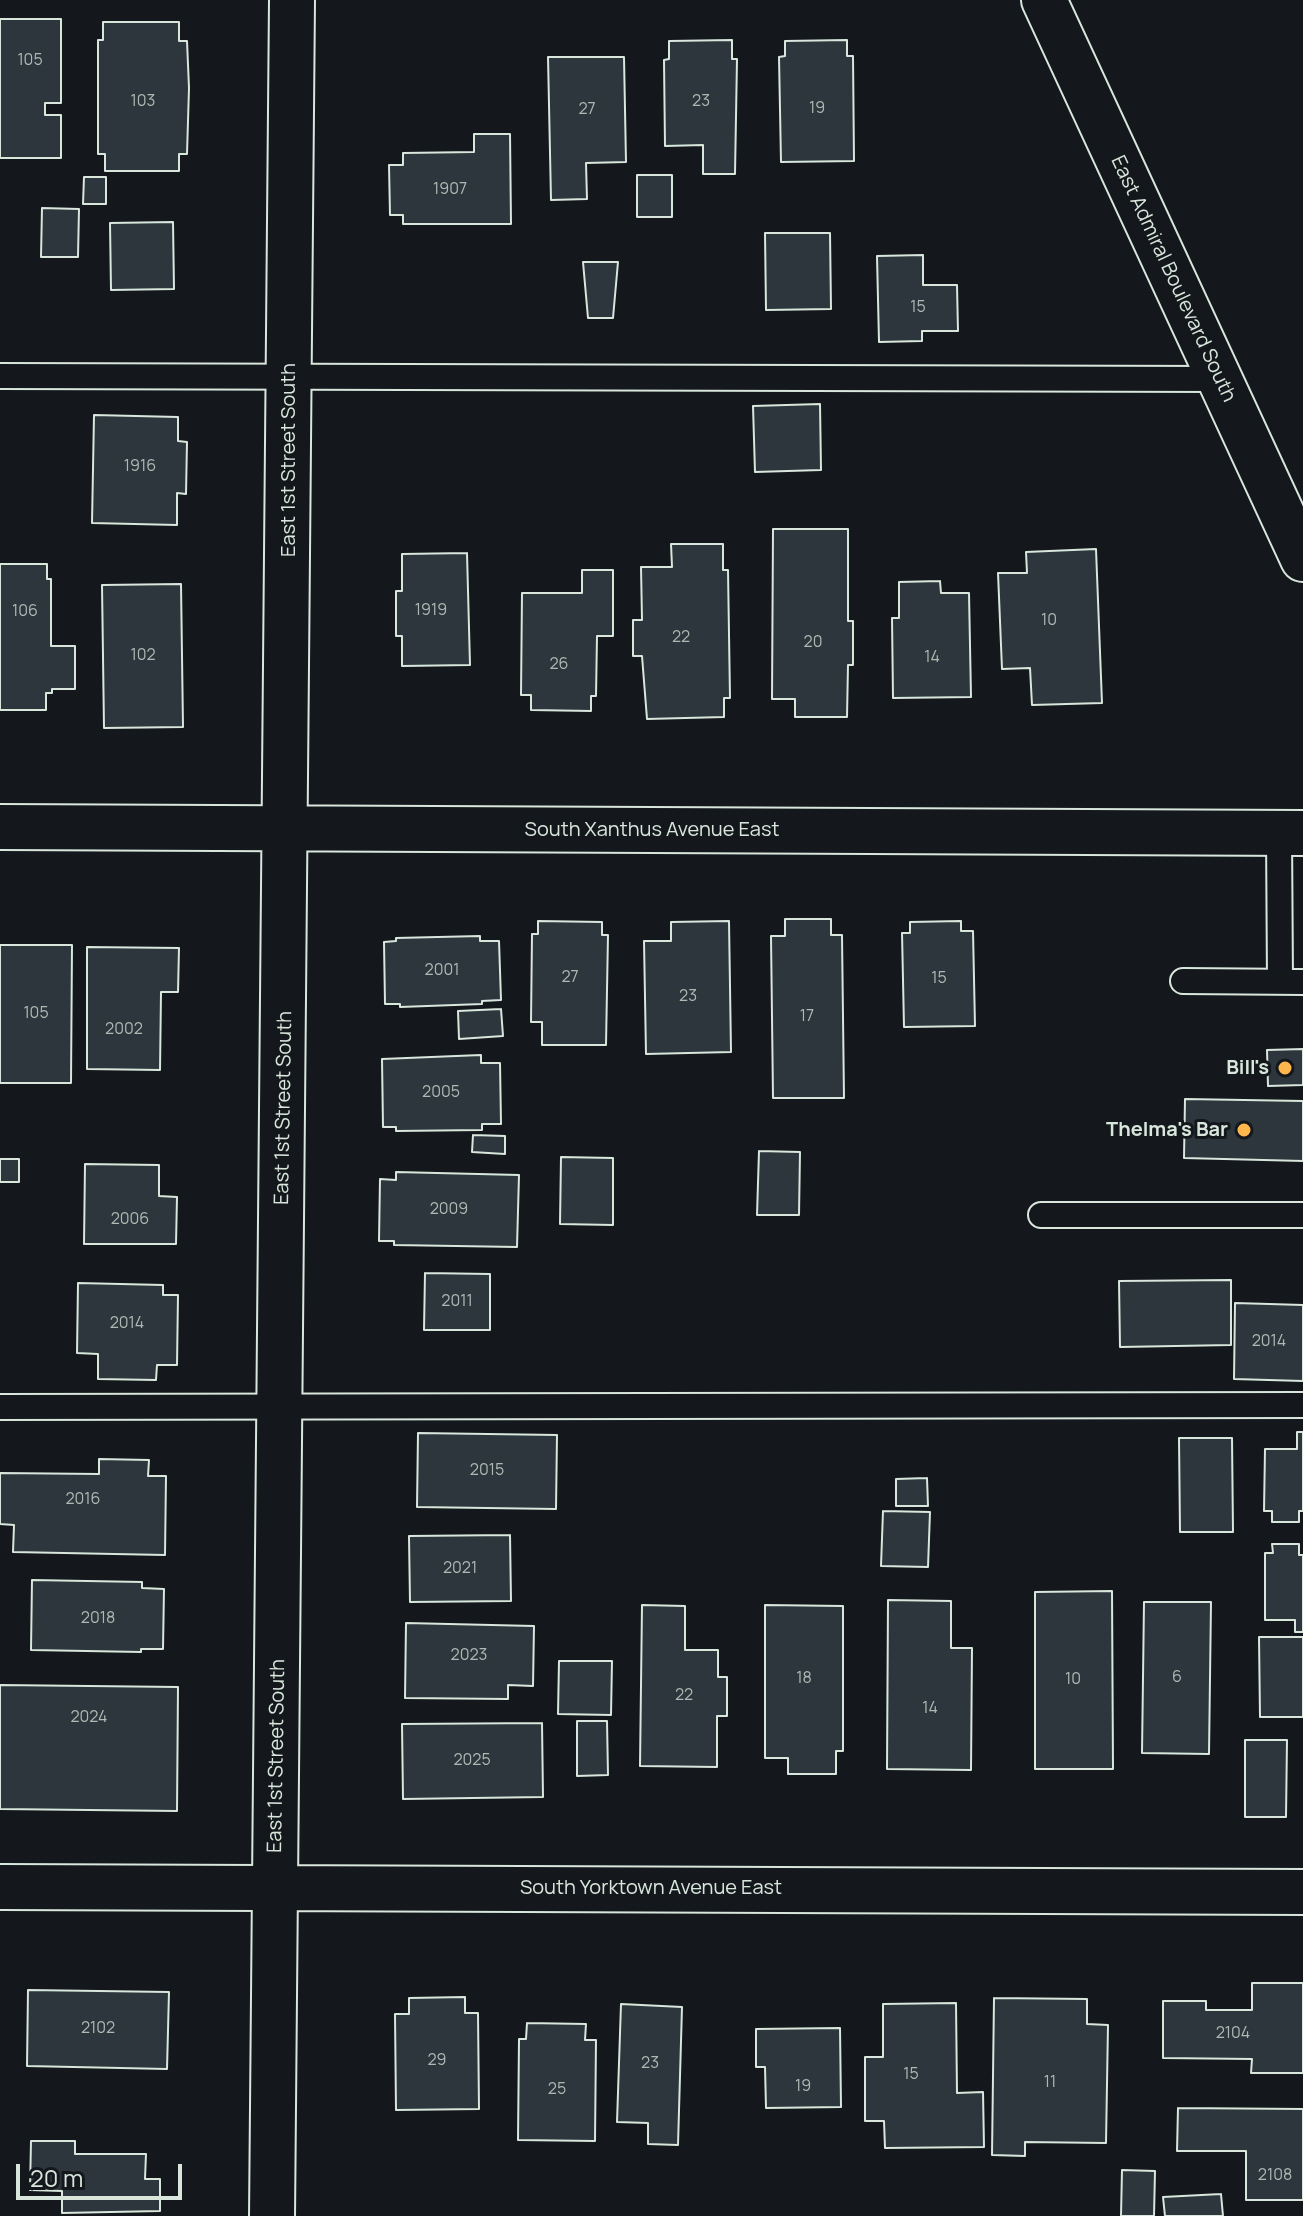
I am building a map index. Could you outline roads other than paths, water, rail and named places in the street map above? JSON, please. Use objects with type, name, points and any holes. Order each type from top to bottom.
[{"type":"street","name":"East 1st Street South","points":[[272,2216],[287,828],[292,0]]},
{"type":"street","name":"East Admiral Boulevard South","points":[[1044,0],[1303,559]]},
{"type":"street","name":"South Xanthus Avenue East","points":[[0,827],[1291,833]]},
{"type":"street","name":"South Yorktown Avenue East","points":[[0,1887],[1303,1892]]},
{"type":"lane","points":[[0,376],[1219,379]]},
{"type":"lane","points":[[1183,981],[1292,981],[1291,833]]},
{"type":"lane","points":[[1041,1215],[1303,1215]]},
{"type":"lane","points":[[0,1407],[1303,1405]]},
{"type":"place","name":"Bill's","points":[[1285,1068]]},
{"type":"place","name":"Thelma's Bar","points":[[1244,1130]]}]
